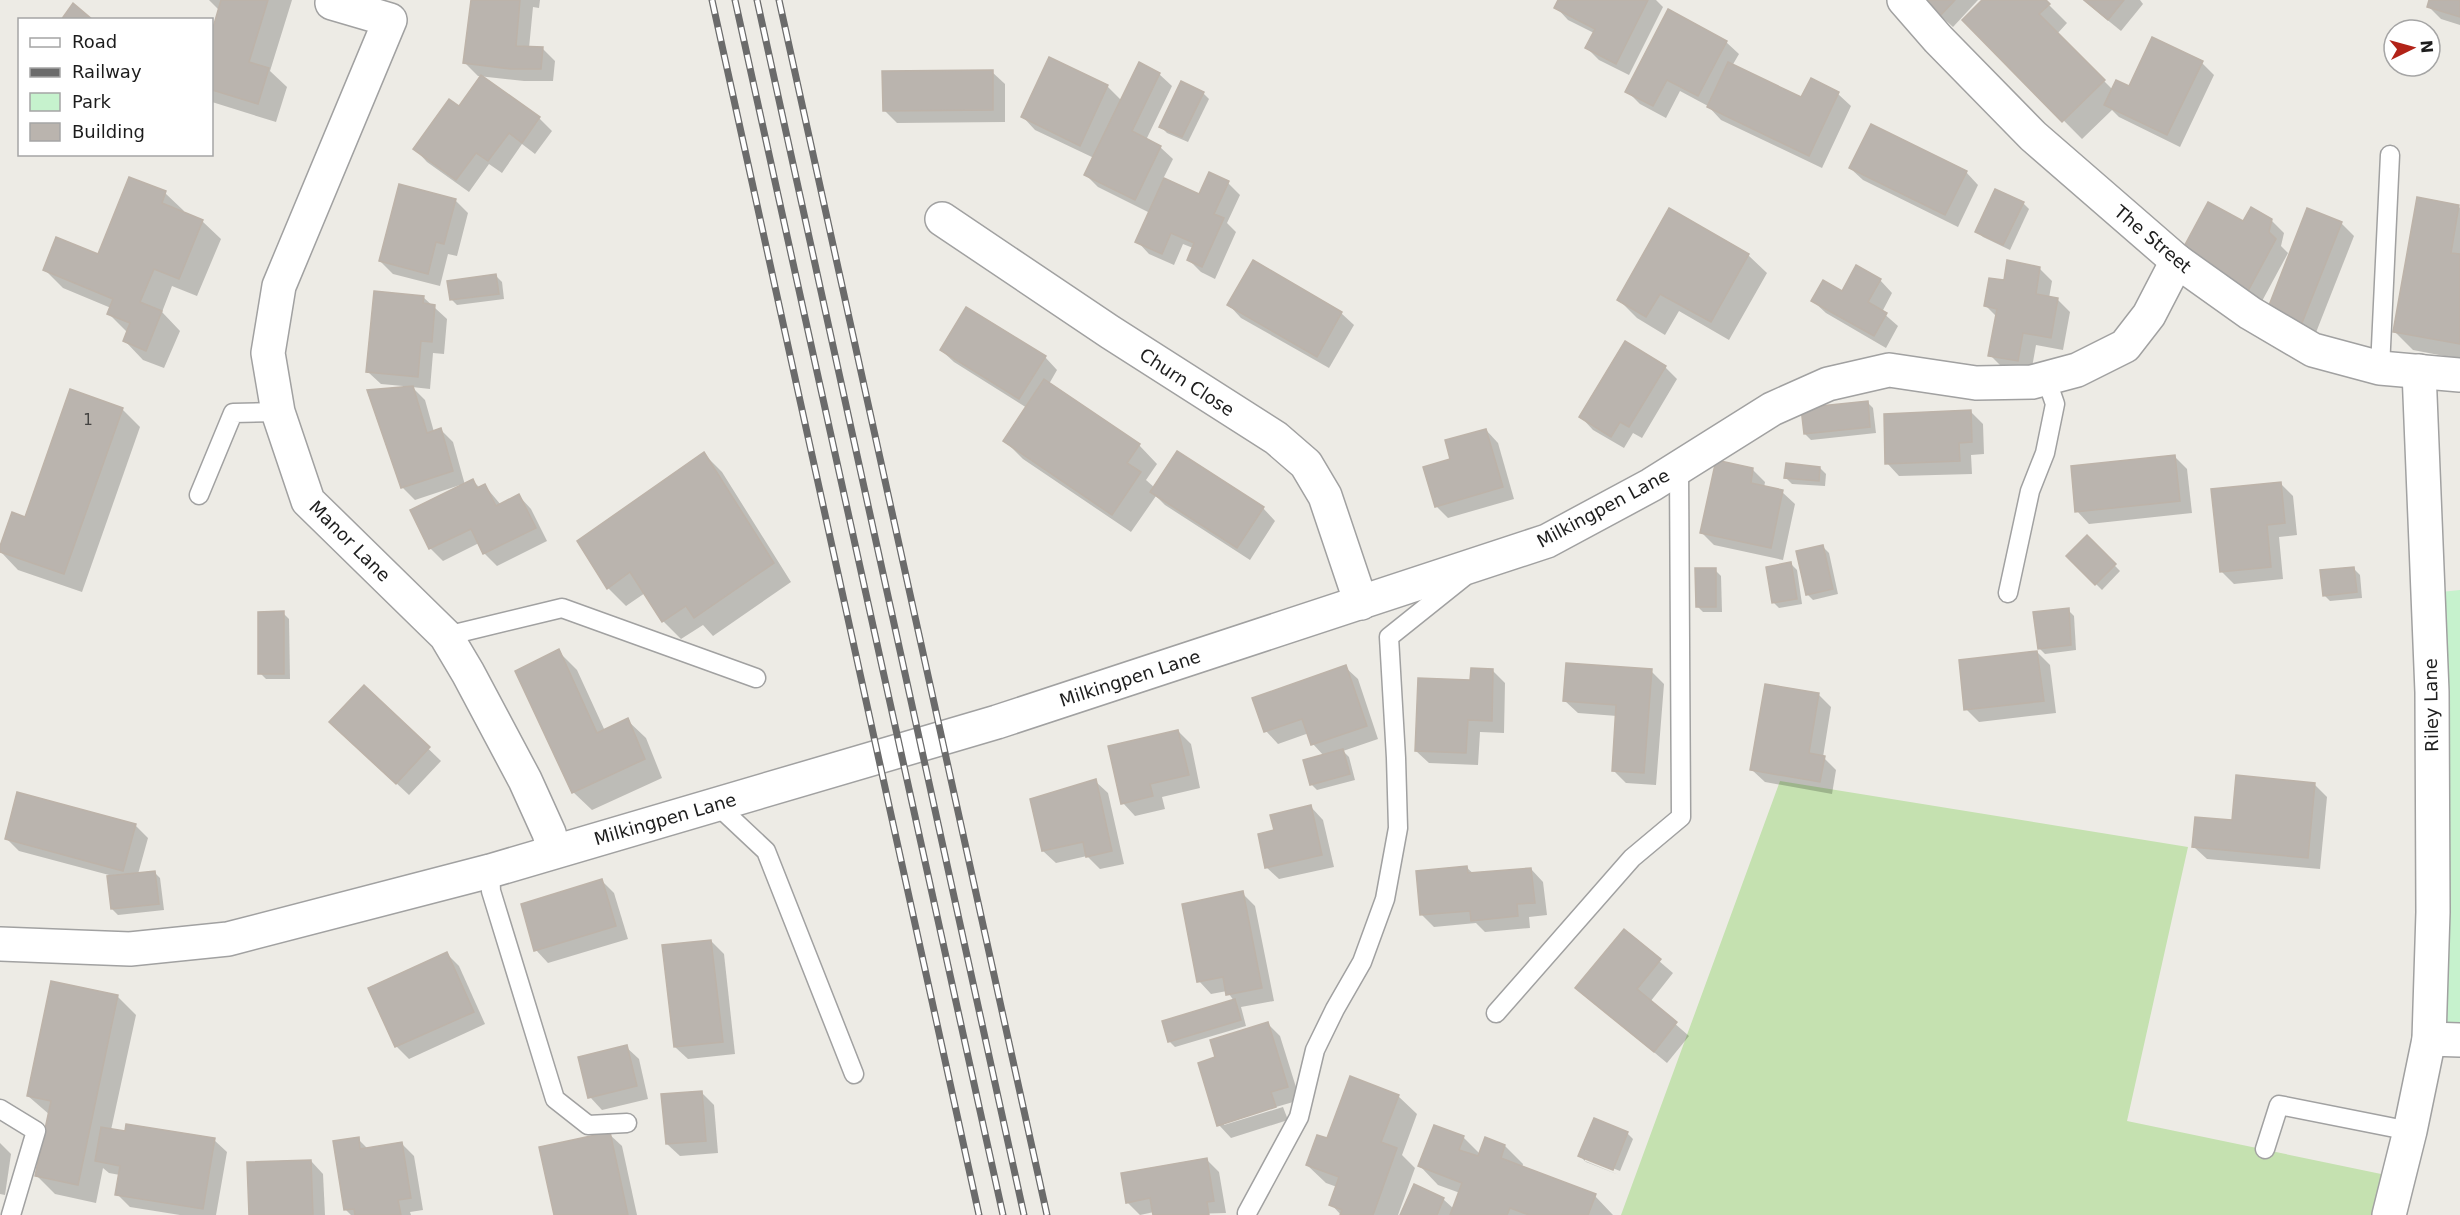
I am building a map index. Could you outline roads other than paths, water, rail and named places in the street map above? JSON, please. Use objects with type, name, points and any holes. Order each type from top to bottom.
[{"type":"street","name":"The Street","points":[[1904,0],[1938,39],[2033,136],[2177,261],[2250,313],[2313,350],[2380,368],[2460,375]]},
{"type":"street","name":"Manor Lane","points":[[332,3],[390,20],[279,286],[268,353],[278,412],[308,501],[446,636],[525,780],[549,833],[554,851]]},
{"type":"street","name":"Churn Close","points":[[942,219],[1110,332],[1276,438],[1306,465],[1325,496],[1361,603]]},
{"type":"street","name":"Milkingpen Lane","points":[[0,944],[130,949],[228,939],[490,871],[997,722],[1547,542],[1679,467],[1772,409],[1828,384],[1889,370],[1976,384],[2032,382],[2077,370],[2125,346],[2149,315],[2177,261]]},
{"type":"street","name":"Riley Lane","points":[[2389,1215],[2410,1131],[2445,1039],[2433,912],[2432,692],[2419,371]]},
{"type":"lane","points":[[2380,368],[2390,155]]},
{"type":"lane","points":[[2008,593],[2030,490],[2046,453],[2055,404],[2046,378]]},
{"type":"lane","points":[[199,495],[233,413],[278,412]]},
{"type":"lane","points":[[1496,1013],[1632,858],[1681,817],[1679,467]]},
{"type":"lane","points":[[1247,1213],[1299,1117],[1316,1050],[1362,962],[1385,899],[1398,828],[1389,637],[1481,563]]},
{"type":"lane","points":[[446,636],[562,608],[756,678]]},
{"type":"lane","points":[[717,805],[766,851],[854,1074]]},
{"type":"lane","points":[[490,871],[490,891],[555,1099],[588,1125],[627,1123]]},
{"type":"lane","points":[[2265,1149],[2279,1105],[2410,1131]]},
{"type":"lane","points":[[0,1109],[36,1131],[11,1215]]},
{"type":"railway","points":[[712,0],[979,1215]]},
{"type":"railway","points":[[735,0],[1003,1215]]},
{"type":"railway","points":[[757,0],[1024,1215]]},
{"type":"railway","points":[[779,0],[1047,1215]]}]
